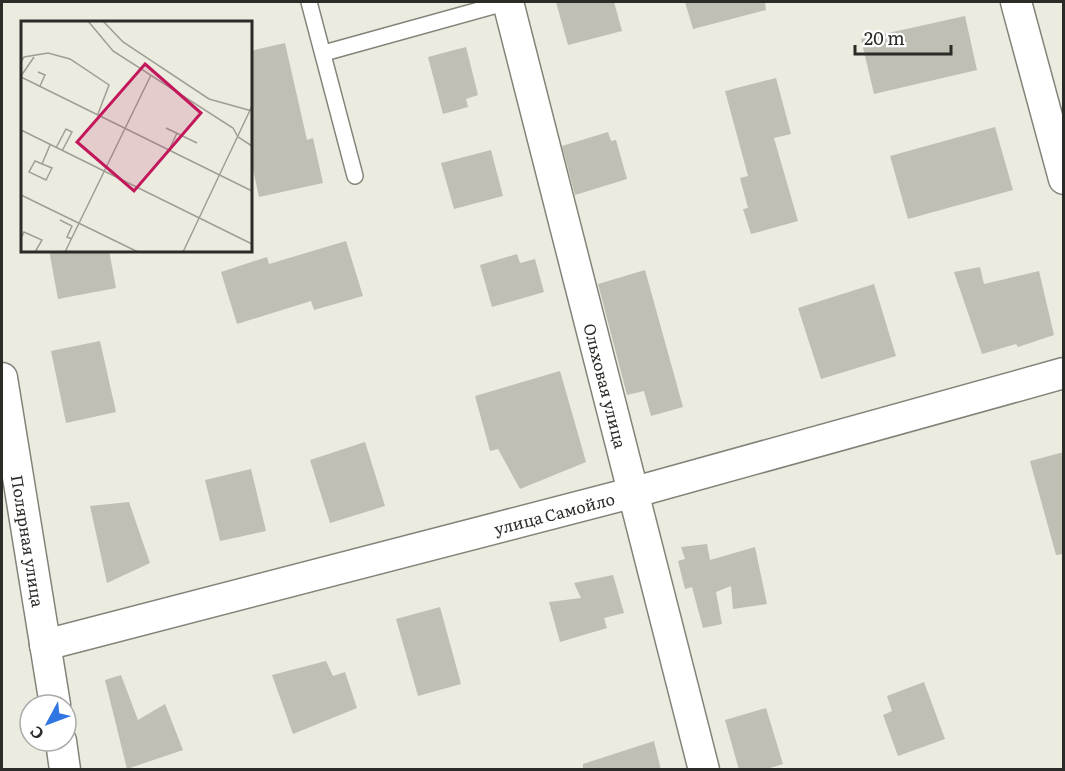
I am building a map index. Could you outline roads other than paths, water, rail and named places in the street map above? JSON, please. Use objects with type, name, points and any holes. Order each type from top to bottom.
[{"type":"street","name":"Ольховая улица","points":[[508,2],[635,492],[704,770]]},
{"type":"street","points":[[1016,2],[1064,179]]},
{"type":"street","name":"улица Самойло","points":[[45,645],[635,492],[1064,373]]},
{"type":"street","name":"Полярная улица","points":[[2,378],[53,693]]},
{"type":"street","points":[[63,753],[65,770]]},
{"type":"lane","points":[[309,2],[355,176]]},
{"type":"lane","points":[[324,53],[508,2]]}]
